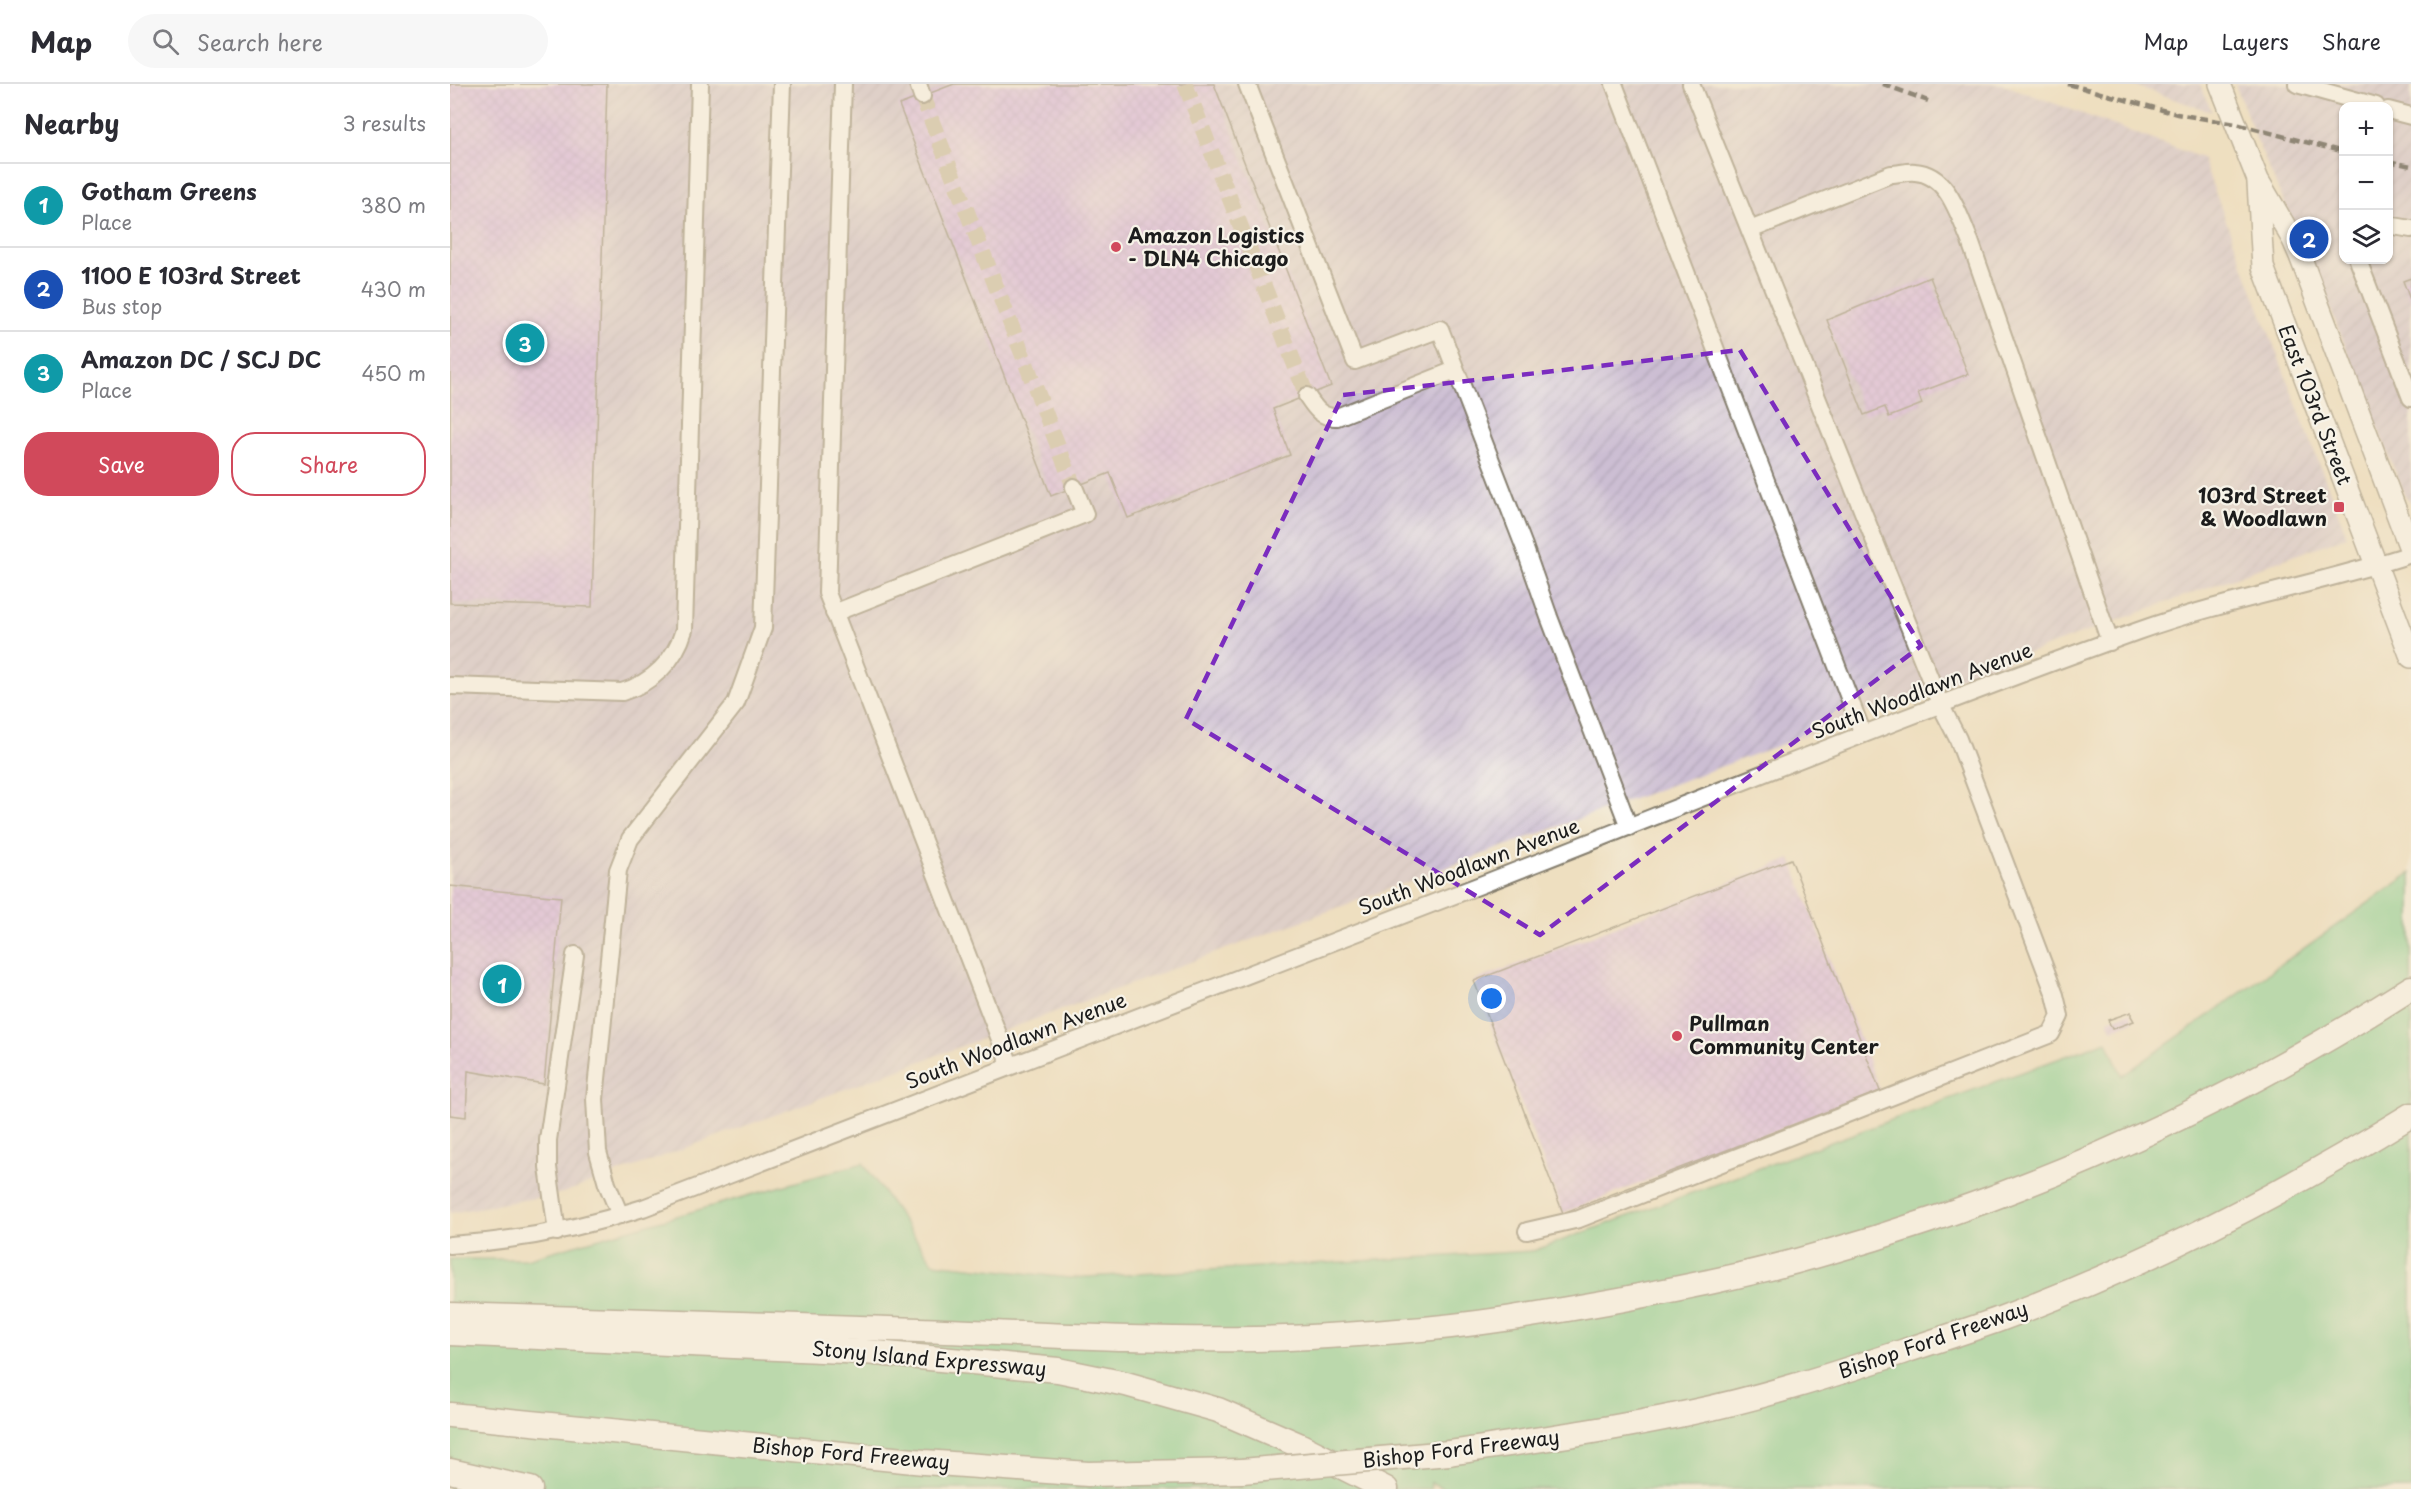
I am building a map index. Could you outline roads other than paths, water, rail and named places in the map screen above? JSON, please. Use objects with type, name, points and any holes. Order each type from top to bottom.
[{"type":"highway","points":[[450,1315],[1093,1336],[1256,1339],[1403,1331],[1520,1318],[1707,1283],[1818,1256],[1915,1225],[2027,1184],[2166,1125],[2273,1071],[2344,1031],[2411,988]]},
{"type":"highway","name":"Bishop Ford Freeway","points":[[450,1415],[924,1462],[1076,1473],[1242,1471],[1449,1453],[1563,1437],[1690,1413],[1832,1376],[2000,1319],[2114,1273],[2212,1226],[2335,1162],[2411,1116]]},
{"type":"highway","name":"Stony Island Expressway","points":[[450,1333],[865,1352],[1058,1370],[1126,1384],[1218,1410],[1301,1446],[1386,1489]]},
{"type":"highway","points":[[450,1471],[530,1489]]},
{"type":"main road","name":"East 103rd Street","points":[[2220,84],[2258,180],[2300,256],[2411,553]]},
{"type":"main road","name":"East 103rd Street","points":[[2258,180],[2263,267],[2411,657]]},
{"type":"street","points":[[450,686],[622,692],[639,687],[652,679],[680,644],[684,630],[700,84]]},
{"type":"street","points":[[620,1215],[607,1184],[598,1152],[595,1099],[618,870],[630,840],[736,704],[763,628],[782,84]]},
{"type":"street","points":[[843,84],[827,593],[1010,1065]]},
{"type":"street","points":[[1247,84],[1355,361],[1440,328],[1629,827]]},
{"type":"street","points":[[1614,84],[1863,734]]},
{"type":"street","points":[[1527,1231],[1579,1220],[2051,1034],[2060,1016],[2055,995],[1958,739],[1941,706],[1691,84]]},
{"type":"street","points":[[2297,84],[2362,102]]},
{"type":"street","points":[[2393,111],[2411,116]]},
{"type":"street","points":[[1749,230],[1891,174],[1916,172],[1935,180],[1950,195],[1970,241],[2109,642]]},
{"type":"street","points":[[2393,226],[2411,229]]},
{"type":"street","points":[[2360,264],[2411,398]]},
{"type":"street","points":[[1307,396],[1318,412],[1328,417],[1337,417],[1455,370]]},
{"type":"street","points":[[834,613],[1084,514],[1074,487]]},
{"type":"street","name":"South Woodlawn Avenue","points":[[450,1245],[490,1243],[552,1233],[620,1215],[1629,827],[1863,734],[2109,642],[2260,595],[2375,566],[2411,553]]},
{"type":"street","points":[[552,1233],[548,1140],[575,955]]},
{"type":"tunnel","points":[[1185,84],[1307,396]]},
{"type":"tunnel","points":[[922,96],[1074,487]]},
{"type":"railway","points":[[1883,84],[1928,101]]},
{"type":"railway","points":[[2068,84],[2177,114],[2236,124],[2339,151]]},
{"type":"railway","points":[[2393,162],[2411,166]]},
{"type":"place","name":"1100 E 103rd Street","points":[[2309,239]]},
{"type":"place","name":"Amazon Logistics - DLN4 Chicago","points":[[1116,247]]},
{"type":"place","name":"Amazon DC / SCJ DC","points":[[525,343]]},
{"type":"place","name":"103rd Street & Woodlawn","points":[[2339,507]]},
{"type":"place","name":"Gotham Greens","points":[[502,984]]},
{"type":"place","name":"Pullman Community Center","points":[[1677,1036]]}]
